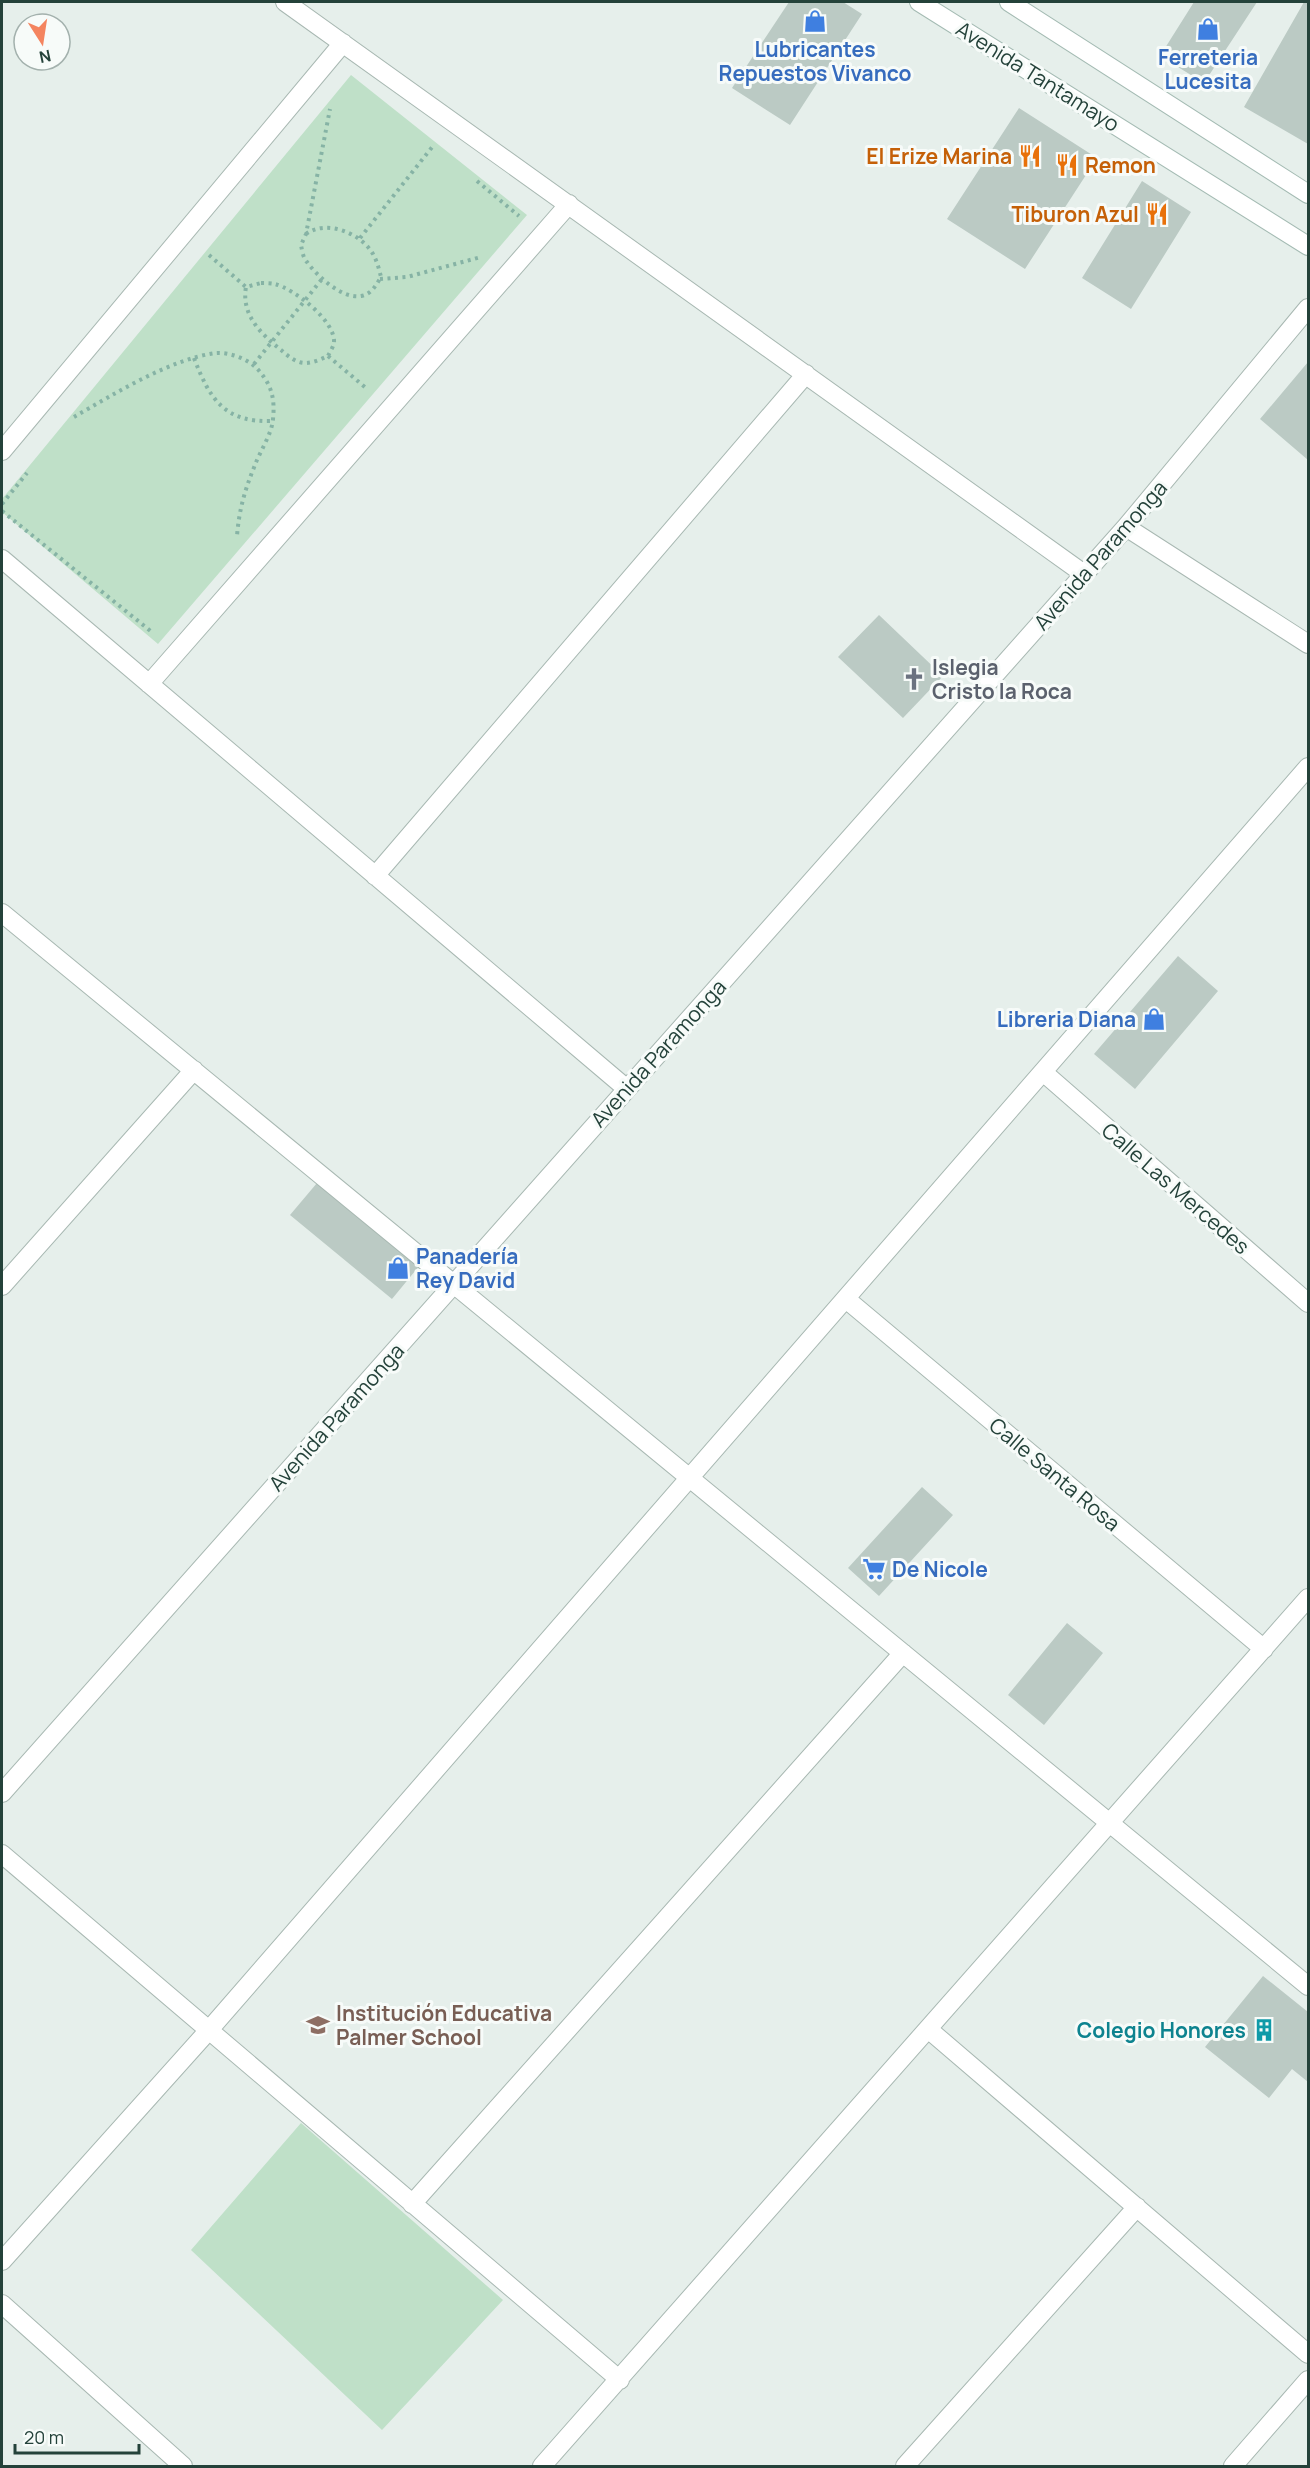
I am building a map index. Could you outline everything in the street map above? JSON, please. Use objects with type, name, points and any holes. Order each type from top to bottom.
[{"type":"street","points":[[285,2],[1084,574]]},
{"type":"street","name":"Avenida Tantamayo","points":[[919,2],[1308,246]]},
{"type":"street","points":[[1009,2],[1308,194]]},
{"type":"street","points":[[2,451],[342,43]]},
{"type":"street","points":[[149,684],[569,204]]},
{"type":"street","name":"Avenida Paramonga","points":[[2,1793],[1126,527],[1308,308]]},
{"type":"street","points":[[375,876],[806,374]]},
{"type":"street","points":[[1126,527],[1308,644]]},
{"type":"street","points":[[2,559],[627,1089]]},
{"type":"street","points":[[2,2261],[209,2030],[1308,767]]},
{"type":"street","points":[[5,923],[194,1071],[1308,1986]]},
{"type":"street","points":[[2,1286],[194,1071]]},
{"type":"street","name":"Calle Las Mercedes","points":[[1043,1072],[1308,1303]]},
{"type":"street","name":"Calle Santa Rosa","points":[[846,1299],[1264,1649]]},
{"type":"street","points":[[542,2466],[1308,1598]]},
{"type":"street","points":[[412,2204],[903,1653]]},
{"type":"street","points":[[2,1854],[620,2380]]},
{"type":"street","points":[[928,2029],[1308,2354]]},
{"type":"street","points":[[905,2466],[1137,2207]]},
{"type":"street","points":[[2,2304],[183,2466]]},
{"type":"street","points":[[1233,2466],[1308,2380]]},
{"type":"path","points":[[323,118],[337,100]]},
{"type":"path","points":[[306,234],[315,227],[328,227],[360,238],[372,252],[380,270],[380,279],[372,291],[362,296],[346,295],[322,279],[305,261],[301,244],[306,234],[330,109]]},
{"type":"path","points":[[424,139],[442,153]]},
{"type":"path","points":[[360,238],[433,146]]},
{"type":"path","points":[[476,180],[520,215],[513,223]]},
{"type":"path","points":[[201,264],[216,246]]},
{"type":"path","points":[[209,255],[246,287]]},
{"type":"path","points":[[380,279],[408,277],[485,256],[477,265]]},
{"type":"path","points":[[254,364],[322,279]]},
{"type":"path","points":[[261,283],[276,284],[304,299],[325,320],[333,334],[334,345],[328,356],[305,363],[292,359],[272,343],[255,326],[248,313],[244,297],[246,287],[261,283]]},
{"type":"path","points":[[74,417],[151,375],[194,358],[218,353],[235,356],[254,364],[268,382],[274,399],[273,422],[241,501],[236,544],[243,535]]},
{"type":"path","points":[[328,356],[369,391]]},
{"type":"path","points":[[194,358],[204,384],[217,403],[232,414],[253,422],[273,422]]},
{"type":"path","points":[[67,425],[81,408]]},
{"type":"path","points":[[2,504],[30,469]]},
{"type":"path","points":[[2,511],[157,636]]},
{"type":"green space","points":[[351,75],[527,215],[158,644],[2,512],[2,499]]},
{"type":"green space","points":[[301,2123],[503,2300],[382,2430],[191,2250]]},
{"type":"building","points":[[789,2],[843,2],[862,14],[790,125],[732,88]]},
{"type":"building","name":"Ferreteria Lucesita","points":[[1194,2],[1257,2],[1204,83],[1160,56]]},
{"type":"building","points":[[1304,2],[1308,2],[1308,144],[1244,107]]},
{"type":"building","points":[[1019,108],[1097,158],[1025,269],[947,219]]},
{"type":"building","points":[[1142,181],[1191,212],[1131,309],[1082,278]]},
{"type":"building","points":[[1308,362],[1308,460],[1260,419]]},
{"type":"building","points":[[879,615],[943,676],[903,718],[838,657]]},
{"type":"building","points":[[1178,956],[1218,991],[1135,1089],[1094,1054]]},
{"type":"building","points":[[317,1183],[420,1265],[392,1299],[290,1215]]},
{"type":"building","points":[[922,1487],[953,1515],[879,1596],[848,1568]]},
{"type":"building","points":[[1067,1623],[1103,1653],[1044,1725],[1008,1695]]},
{"type":"building","name":"Colegio Honores","points":[[1263,1976],[1308,2012],[1308,2082],[1292,2069],[1269,2098],[1205,2047]]},
{"type":"place","name":"Lubricantes Repuestos Vivanco","points":[[815,21]]},
{"type":"place","name":"Ferreteria Lucesita","points":[[1208,29]]},
{"type":"place","name":"El Erize Marina","points":[[1030,156]]},
{"type":"place","name":"Remon","points":[[1067,165]]},
{"type":"place","name":"Tiburon Azul","points":[[1157,214]]},
{"type":"place","name":"Islegia Cristo la Roca","points":[[914,679]]},
{"type":"place","name":"Libreria Diana","points":[[1154,1019]]},
{"type":"place","name":"Panadería Rey David","points":[[398,1268]]},
{"type":"place","name":"De Nicole","points":[[874,1569]]},
{"type":"place","name":"Institución Educativa Palmer School","points":[[318,2025]]},
{"type":"place","name":"Colegio Honores","points":[[1264,2030]]}]
